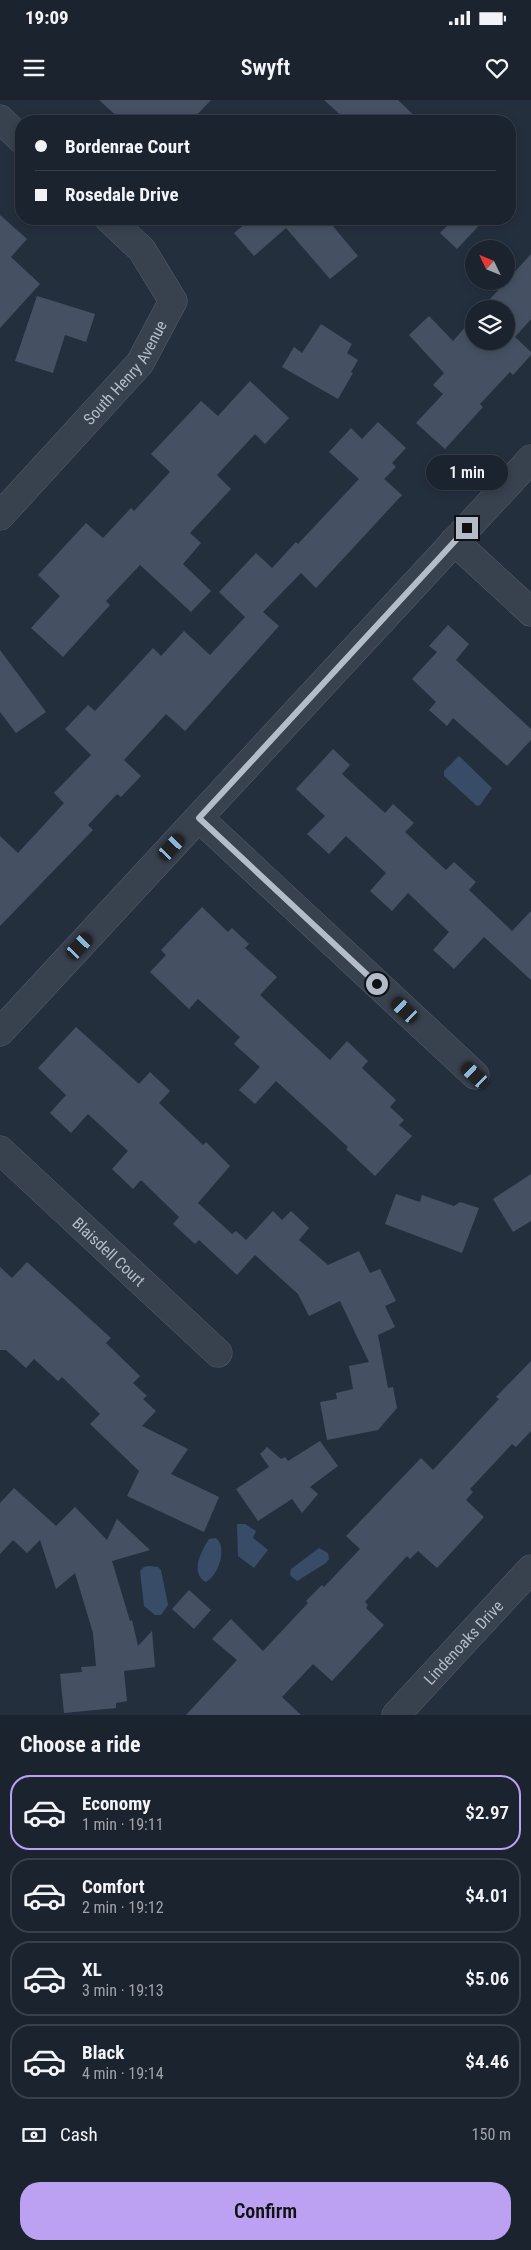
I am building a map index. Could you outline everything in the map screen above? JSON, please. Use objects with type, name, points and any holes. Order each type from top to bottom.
[{"type":"street","points":[[0,119],[15,133]]},
{"type":"street","name":"South Henry Avenue","points":[[0,516],[140,363],[172,301],[142,250],[115,225]]},
{"type":"street","points":[[0,1032],[531,459]]},
{"type":"street","points":[[454,541],[531,612]]},
{"type":"street","points":[[199,818],[475,1075]]},
{"type":"street","name":"Blaisdell Court","points":[[0,1150],[218,1353]]},
{"type":"street","name":"Lindenoaks Drive","points":[[396,1715],[531,1569]]},
{"type":"water","points":[[459,756],[492,788],[480,805],[477,806],[444,776],[444,771]]},
{"type":"water","points":[[237,1524],[245,1524],[256,1531],[253,1538],[268,1550],[254,1568],[238,1556]]},
{"type":"water","points":[[216,1538],[221,1548],[220,1562],[214,1574],[206,1582],[198,1573],[198,1561],[209,1539]]},
{"type":"water","points":[[319,1548],[328,1553],[329,1559],[326,1563],[297,1581],[290,1575],[291,1569]]},
{"type":"water","points":[[148,1566],[158,1567],[161,1570],[168,1605],[161,1615],[155,1615],[144,1606],[140,1571]]},
{"type":"building","points":[[99,100],[211,100],[197,115],[115,115]]},
{"type":"building","points":[[324,100],[398,100],[414,115],[340,115]]},
{"type":"building","points":[[0,215],[27,239],[11,257],[40,284],[0,328]]},
{"type":"building","points":[[244,225],[332,225],[358,256],[330,279],[286,228],[254,256],[234,233]]},
{"type":"building","points":[[448,225],[479,225],[465,240],[457,249],[440,233]]},
{"type":"building","points":[[531,254],[531,319],[515,337],[515,300],[489,300],[498,290],[515,290],[515,272]]},
{"type":"building","points":[[37,296],[95,314],[86,342],[65,335],[53,373],[15,361]]},
{"type":"building","points":[[429,316],[453,341],[465,327],[465,350],[515,350],[515,337],[531,352],[531,355],[513,375],[510,372],[480,404],[483,407],[445,449],[416,423],[443,394],[433,385],[444,373],[409,335]]},
{"type":"building","points":[[321,324],[352,344],[347,353],[358,360],[338,399],[282,367],[294,347],[302,353]]},
{"type":"building","points":[[250,381],[289,418],[265,444],[255,434],[217,475],[231,489],[190,533],[201,543],[183,564],[211,591],[191,612],[140,565],[106,601],[110,605],[63,657],[31,628],[60,596],[38,575],[86,523],[103,538],[131,508],[134,511],[170,472],[151,454],[201,401],[218,416]]},
{"type":"building","points":[[378,422],[406,448],[392,463],[396,467],[384,479],[402,495],[316,588],[301,573],[263,612],[279,626],[185,731],[166,714],[124,760],[141,776],[121,797],[117,794],[88,825],[93,830],[0,926],[0,836],[18,853],[64,803],[54,793],[91,755],[65,729],[88,705],[95,711],[153,648],[161,656],[184,631],[210,655],[245,617],[219,592],[256,553],[272,568],[296,542],[298,544],[359,479],[329,452],[351,428],[362,439]]},
{"type":"building","points":[[448,625],[469,644],[456,660],[531,729],[531,740],[507,766],[453,718],[447,726],[429,710],[436,702],[412,679],[437,652],[429,646]]},
{"type":"building","points":[[0,650],[46,712],[16,733],[0,712]]},
{"type":"building","points":[[333,749],[350,765],[342,774],[385,813],[393,804],[414,823],[405,832],[446,870],[454,862],[476,882],[469,890],[512,931],[531,911],[531,980],[484,937],[454,969],[433,950],[449,932],[408,893],[392,911],[370,891],[386,873],[346,836],[329,854],[307,834],[325,816],[296,789]]},
{"type":"building","points":[[202,907],[228,932],[232,928],[249,944],[245,948],[277,977],[260,995],[330,1060],[347,1041],[368,1061],[362,1068],[396,1100],[390,1107],[404,1120],[399,1125],[412,1136],[375,1176],[346,1149],[348,1147],[276,1081],[255,1104],[239,1090],[260,1067],[234,1044],[240,1037],[198,999],[189,1009],[150,972],[166,955],[161,950]]},
{"type":"building","points":[[76,1027],[139,1084],[150,1072],[170,1091],[159,1103],[203,1145],[206,1142],[230,1166],[198,1203],[232,1234],[236,1231],[246,1240],[273,1211],[282,1220],[291,1211],[309,1228],[299,1240],[328,1265],[359,1251],[370,1273],[380,1269],[396,1301],[385,1306],[395,1327],[378,1335],[388,1388],[393,1387],[397,1408],[378,1430],[327,1440],[320,1402],[337,1399],[336,1393],[353,1389],[349,1366],[369,1362],[340,1301],[309,1316],[298,1294],[255,1255],[237,1275],[199,1240],[195,1244],[173,1224],[179,1217],[141,1180],[133,1189],[112,1169],[128,1151],[88,1114],[71,1133],[50,1113],[66,1095],[38,1068]]},
{"type":"building","points":[[531,1174],[531,1221],[513,1232],[493,1199]]},
{"type":"building","points":[[396,1194],[420,1202],[422,1195],[454,1206],[460,1202],[479,1208],[462,1253],[385,1224]]},
{"type":"building","points":[[27,1262],[111,1338],[106,1343],[140,1376],[133,1383],[147,1396],[143,1399],[156,1411],[142,1426],[188,1449],[171,1474],[219,1497],[204,1532],[127,1496],[139,1471],[90,1424],[100,1414],[62,1377],[58,1381],[34,1359],[26,1368],[6,1350],[0,1350],[0,1267],[12,1278]]},
{"type":"building","points":[[531,1361],[531,1431],[516,1447],[512,1444],[470,1489],[473,1492],[466,1500],[484,1517],[437,1568],[418,1551],[410,1559],[407,1556],[365,1602],[368,1605],[366,1608],[384,1625],[332,1681],[313,1664],[282,1697],[301,1715],[186,1715],[237,1660],[212,1639],[231,1619],[263,1651],[308,1603],[306,1601],[322,1585],[324,1587],[360,1549],[346,1536],[421,1458],[433,1470],[499,1399],[496,1397]]},
{"type":"building","points":[[320,1441],[338,1466],[310,1487],[318,1494],[302,1513],[292,1499],[258,1521],[236,1489],[269,1467],[260,1454],[267,1447],[281,1459],[285,1457],[288,1461]]},
{"type":"building","points":[[14,1488],[56,1526],[75,1507],[107,1540],[117,1519],[150,1550],[112,1561],[130,1621],[132,1620],[138,1646],[152,1631],[155,1667],[124,1671],[127,1701],[116,1703],[116,1708],[64,1713],[60,1674],[82,1672],[81,1667],[96,1666],[93,1633],[75,1573],[56,1589],[40,1540],[27,1553],[13,1540],[0,1554],[0,1503]]},
{"type":"building","points":[[189,1590],[211,1610],[194,1629],[172,1609]]},
{"type":"route","points":[[377,984],[199,818],[467,528]]}]
